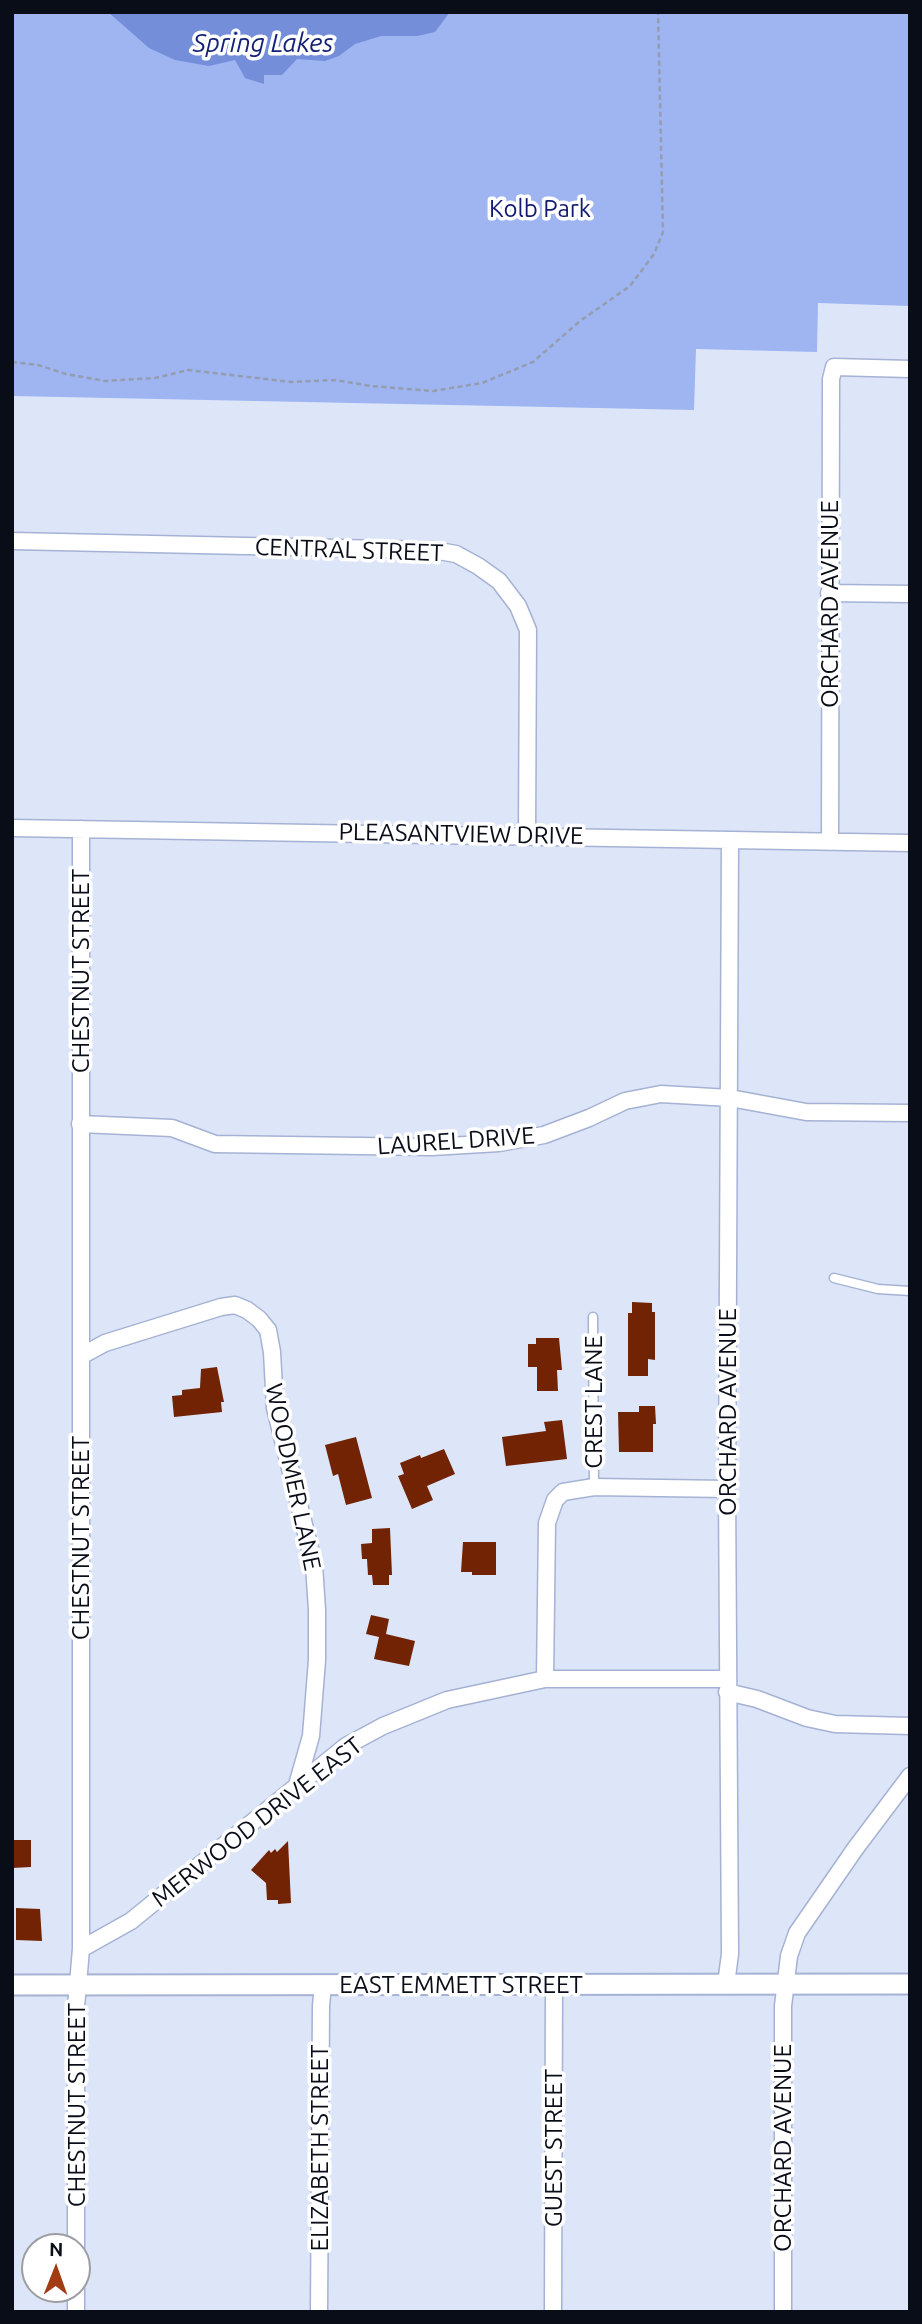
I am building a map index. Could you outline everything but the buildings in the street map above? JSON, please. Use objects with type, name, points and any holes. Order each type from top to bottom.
[{"type":"street","name":"ORCHARD AVENUE","points":[[830,842],[831,379],[834,367],[910,369]]},
{"type":"street","name":"CENTRAL STREET","points":[[12,541],[433,550],[456,554],[478,566],[499,581],[518,606],[528,630],[527,835]]},
{"type":"street","points":[[829,593],[910,594]]},
{"type":"street","name":"PLEASANTVIEW DRIVE","points":[[12,828],[910,843]]},
{"type":"street","name":"CHESTNUT STREET","points":[[76,2233],[78,1985],[82,1949],[82,829]]},
{"type":"street","name":"ORCHARD AVENUE","points":[[726,1984],[730,1954],[727,1489],[730,840]]},
{"type":"street","name":"LAUREL DRIVE","points":[[80,1125],[172,1128],[215,1144],[432,1147],[499,1143],[544,1135],[625,1101],[649,1096],[730,1098],[807,1112],[910,1113]]},
{"type":"street","name":"WOODMER LANE","points":[[81,1356],[105,1343],[220,1307],[235,1305],[247,1310],[268,1330],[275,1408],[314,1565],[317,1611],[317,1660],[311,1736],[297,1785]]},
{"type":"street","points":[[545,1679],[547,1524],[555,1500],[564,1492],[594,1487],[727,1489]]},
{"type":"street","name":"MERWOOD DRIVE EAST","points":[[82,1949],[131,1921],[346,1746],[383,1726],[447,1700],[545,1679],[727,1686],[807,1718],[835,1724],[910,1726]]},
{"type":"street","name":"ORCHARD AVENUE","points":[[783,2312],[784,1984],[797,1933],[910,1776]]},
{"type":"street","name":"GUEST STREET","points":[[553,2312],[554,1984]]},
{"type":"street","name":"EAST EMMETT STREET","points":[[12,1985],[910,1984]]},
{"type":"street","name":"ELIZABETH STREET","points":[[319,2312],[323,1985]]},
{"type":"lane","points":[[834,1278],[878,1289],[910,1291]]},
{"type":"lane","name":"CREST LANE","points":[[593,1317],[594,1487]]},
{"type":"path","points":[[12,362],[38,365],[106,382],[155,378],[188,370],[291,382],[335,380],[433,391],[482,383],[533,362],[580,321],[630,286],[654,254],[663,232],[658,12]]},
{"type":"green space","name":"Kolb Park","points":[[12,12],[910,12],[910,306],[818,303],[817,352],[696,349],[694,410],[12,396]]},
{"type":"water","name":"Spring Lakes","points":[[108,12],[450,12],[435,32],[417,36],[381,36],[355,44],[339,56],[325,61],[297,59],[282,75],[264,75],[264,84],[245,78],[235,60],[209,66],[175,60],[149,48]]}]
